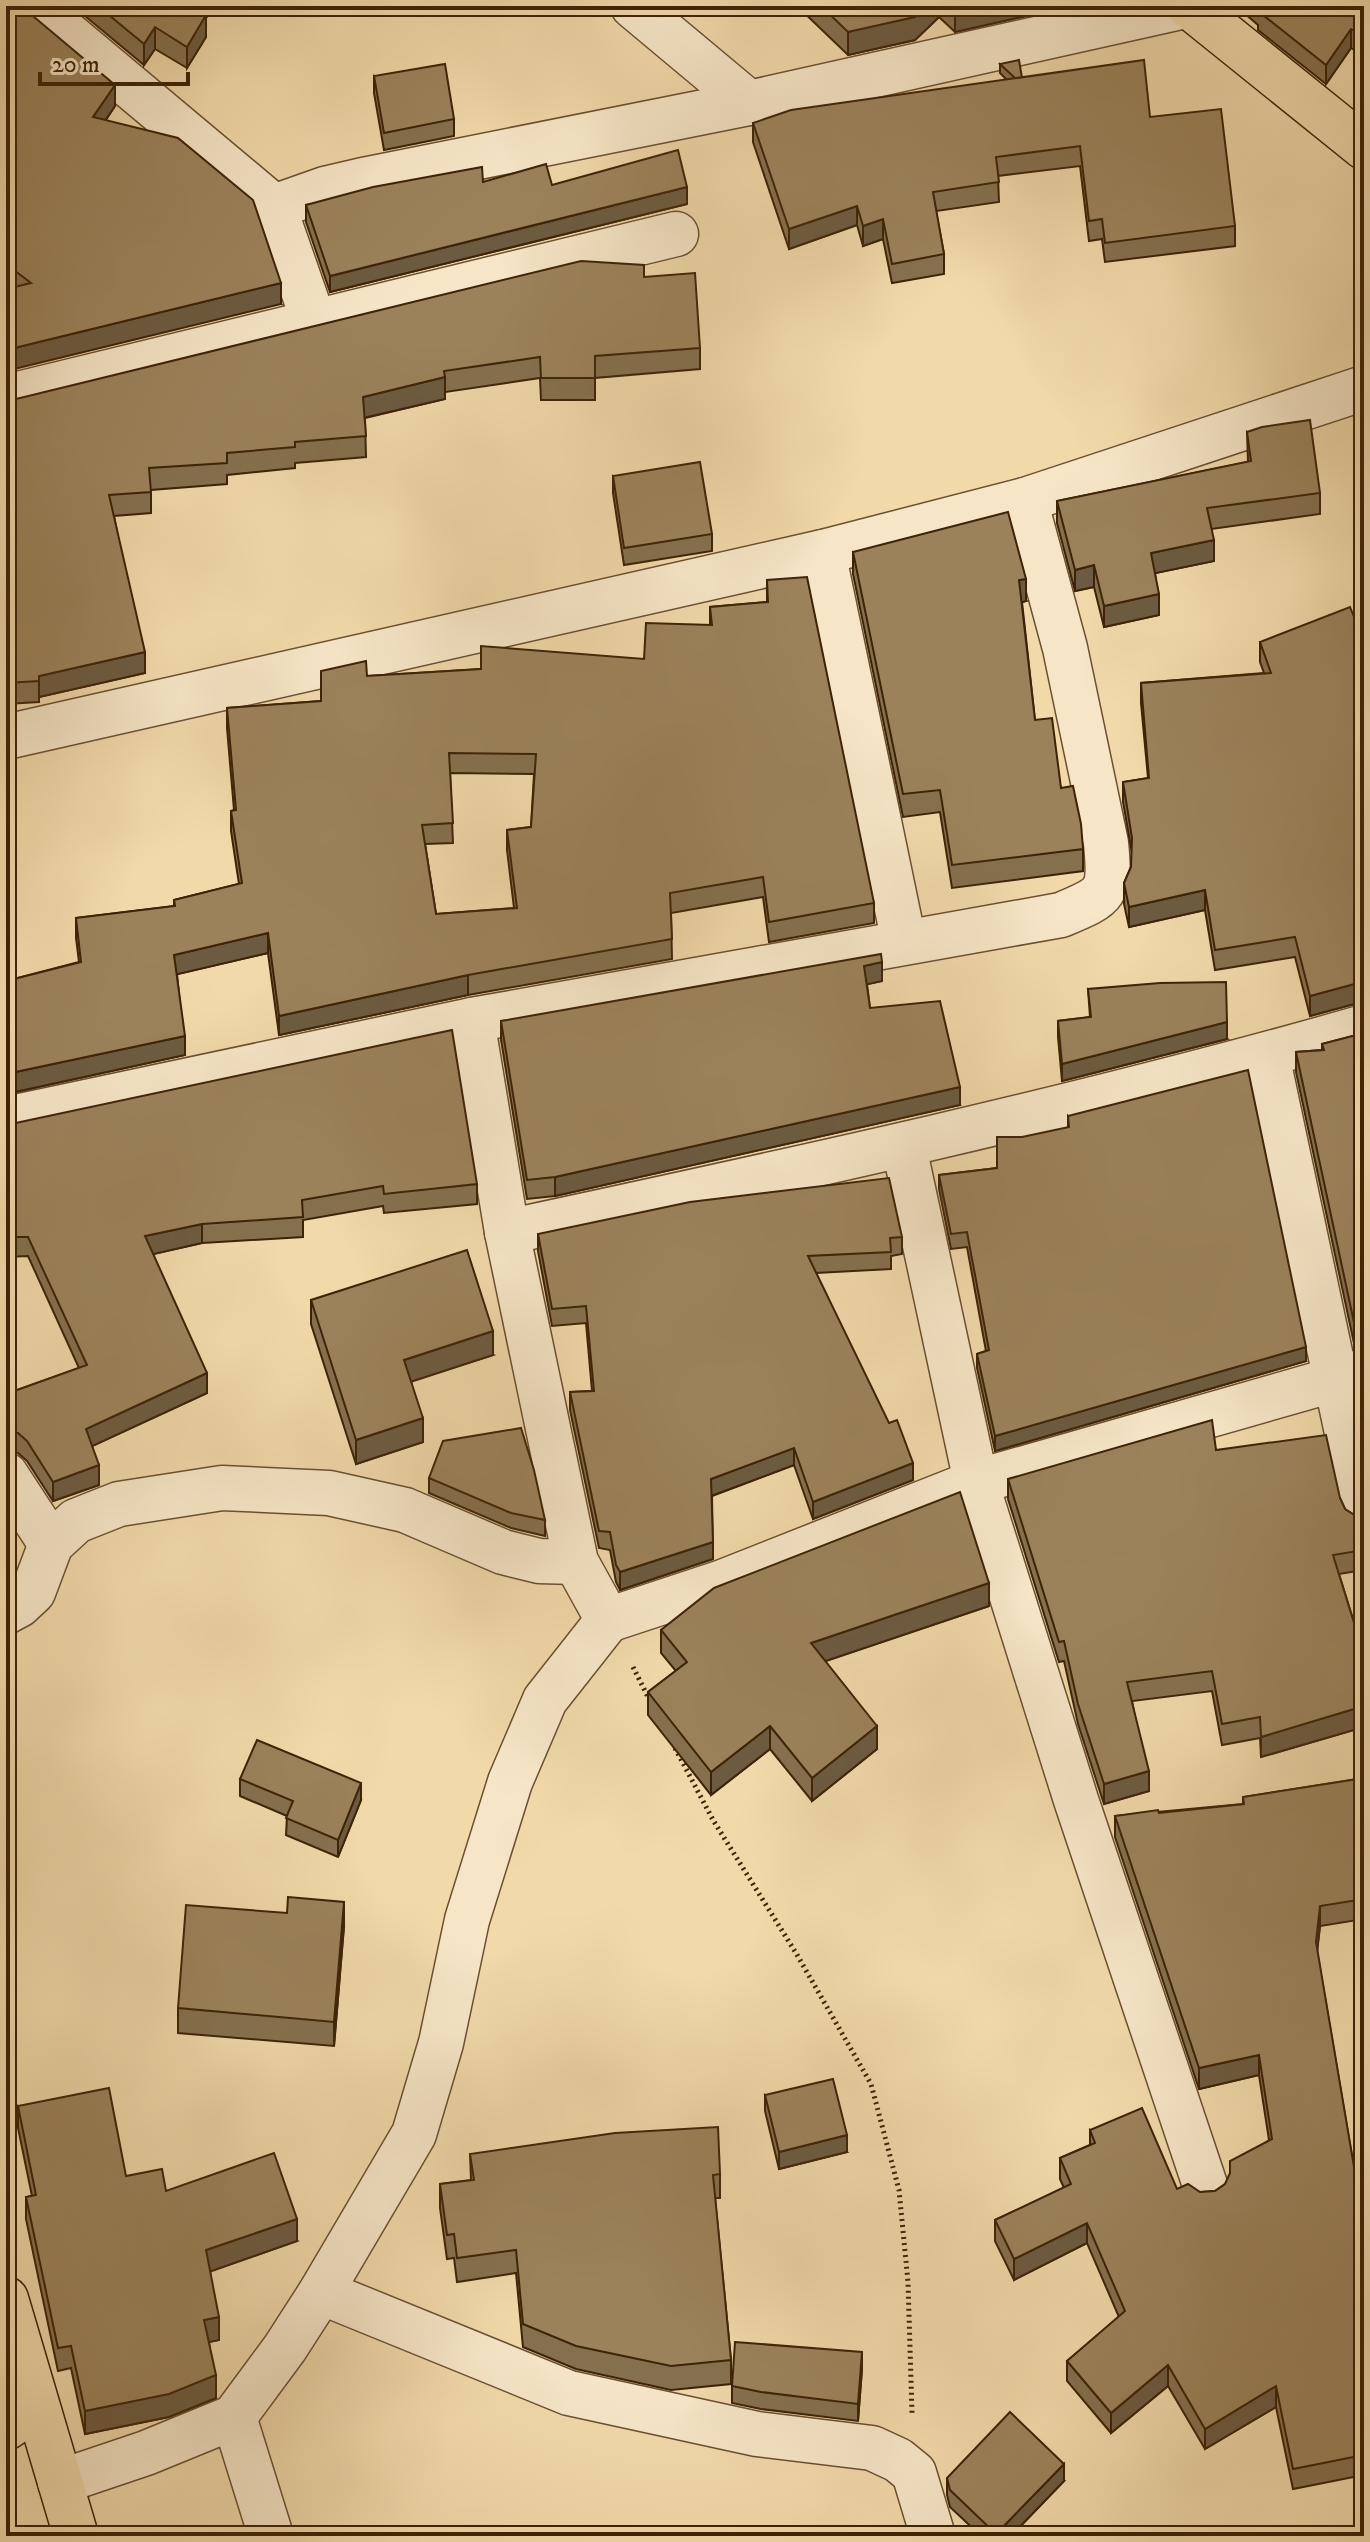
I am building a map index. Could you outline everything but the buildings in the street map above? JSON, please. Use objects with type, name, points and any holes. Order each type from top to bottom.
[{"type":"main road","points":[[1187,6],[1364,147]]},
{"type":"main road","points":[[6,2299],[21,2418],[60,2482],[76,2536]]},
{"type":"street","points":[[34,6],[274,207],[314,322]]},
{"type":"street","points":[[633,6],[749,103]]},
{"type":"street","points":[[274,207],[325,189],[368,179],[749,103],[1187,6]]},
{"type":"street","points":[[6,397],[676,234]]},
{"type":"street","points":[[6,737],[823,552],[1025,500],[1364,388]]},
{"type":"street","points":[[6,1119],[472,1020],[1061,915],[1093,902],[1104,892],[1109,874],[1106,843],[1065,648],[1025,500]]},
{"type":"street","points":[[823,552],[904,942]]},
{"type":"street","points":[[472,1020],[507,1232],[576,1562],[608,1620]]},
{"type":"street","points":[[507,1232],[904,1147],[1267,1055],[1364,1027]]},
{"type":"street","points":[[1267,1055],[1350,1375],[1364,1513]]},
{"type":"street","points":[[904,1147],[976,1482],[1076,1800],[1206,2188]]},
{"type":"street","points":[[60,2482],[146,2453],[234,2417],[285,2348],[321,2292],[414,2134],[441,2043],[467,1920],[510,1782],[545,1700],[608,1620],[720,1583],[976,1482],[1350,1375]]},
{"type":"street","points":[[6,1475],[51,1544]]},
{"type":"street","points":[[6,1612],[33,1592],[51,1544],[76,1521],[119,1504],[222,1488],[329,1493],[405,1510],[503,1552],[539,1561],[576,1562]]},
{"type":"street","points":[[321,2292],[569,2393],[757,2434],[872,2448],[898,2460],[914,2473],[933,2536]]},
{"type":"street","points":[[234,2417],[271,2536]]},
{"type":"path","points":[[608,1620],[657,1713]]},
{"type":"path","points":[[671,1740],[713,1820],[796,1953],[871,2084],[899,2190],[908,2282],[914,2473]]}]
